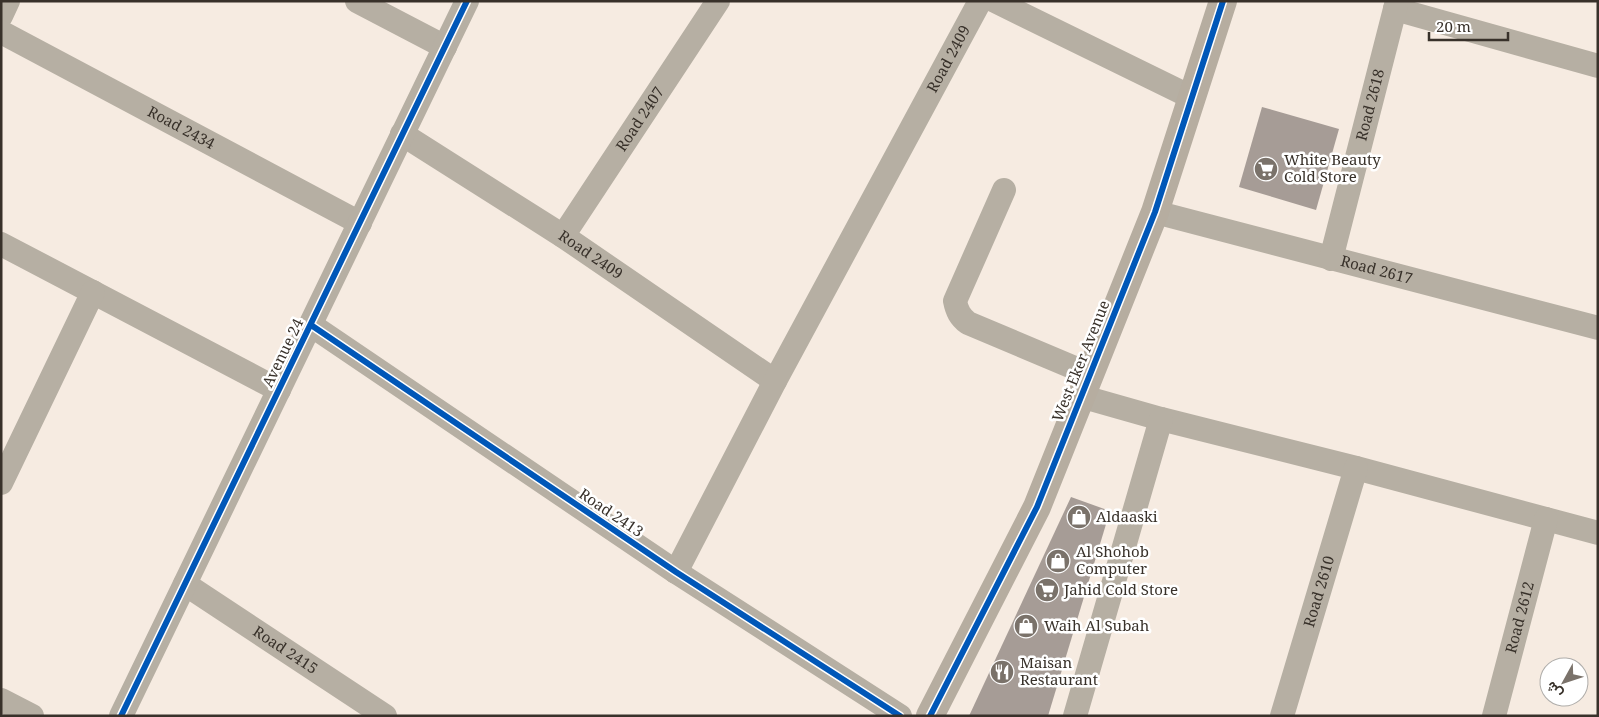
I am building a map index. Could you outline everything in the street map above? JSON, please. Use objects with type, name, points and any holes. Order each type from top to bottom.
[{"type":"street","points":[[1,16],[8,1]]},
{"type":"street","points":[[358,1],[445,47]]},
{"type":"street","name":"Avenue 24","points":[[121,716],[467,1]]},
{"type":"street","name":"Road 2407","points":[[563,236],[718,1]]},
{"type":"street","name":"Road 2409","points":[[676,572],[775,381],[980,1]]},
{"type":"street","points":[[995,1],[1192,98]]},
{"type":"street","name":"West Eker Avenue","points":[[930,716],[1037,507],[1155,212],[1224,1]]},
{"type":"street","name":"Road 2618","points":[[1331,258],[1396,5],[1598,66]]},
{"type":"street","name":"Road 2434","points":[[1,32],[360,224]]},
{"type":"street","name":"Road 2409","points":[[402,134],[563,236],[775,381]]},
{"type":"street","points":[[1004,190],[955,301],[956,310],[961,318],[968,323],[1085,385],[1161,419],[1598,532]]},
{"type":"street","name":"Road 2617","points":[[1155,212],[1598,328]]},
{"type":"street","points":[[1,244],[279,390]]},
{"type":"street","points":[[1,484],[92,292]]},
{"type":"street","name":"Road 2413","points":[[311,325],[676,572],[900,716]]},
{"type":"street","points":[[1075,716],[1161,419]]},
{"type":"street","name":"Road 2610","points":[[1282,716],[1356,468]]},
{"type":"street","name":"Road 2612","points":[[1494,716],[1546,519]]},
{"type":"street","name":"Road 2415","points":[[186,584],[385,716]]},
{"type":"street","points":[[1,700],[32,716]]},
{"type":"building","points":[[1262,107],[1339,129],[1316,210],[1239,187]]},
{"type":"building","points":[[1071,497],[1110,511],[1048,716],[969,716]]},
{"type":"cycle path","points":[[121,716],[467,1]]},
{"type":"cycle path","points":[[930,716],[1037,507],[1155,212],[1223,1]]},
{"type":"cycle path","points":[[311,325],[676,572],[900,716]]},
{"type":"place","name":"White Beauty Cold Store","points":[[1266,169]]},
{"type":"place","name":"Aldaaski","points":[[1079,517]]},
{"type":"place","name":"Al Shohob Computer","points":[[1058,561]]},
{"type":"place","name":"Jahid Cold Store","points":[[1047,590]]},
{"type":"place","name":"Waih Al Subah","points":[[1026,626]]},
{"type":"place","name":"Maisan Restaurant","points":[[1002,672]]}]
